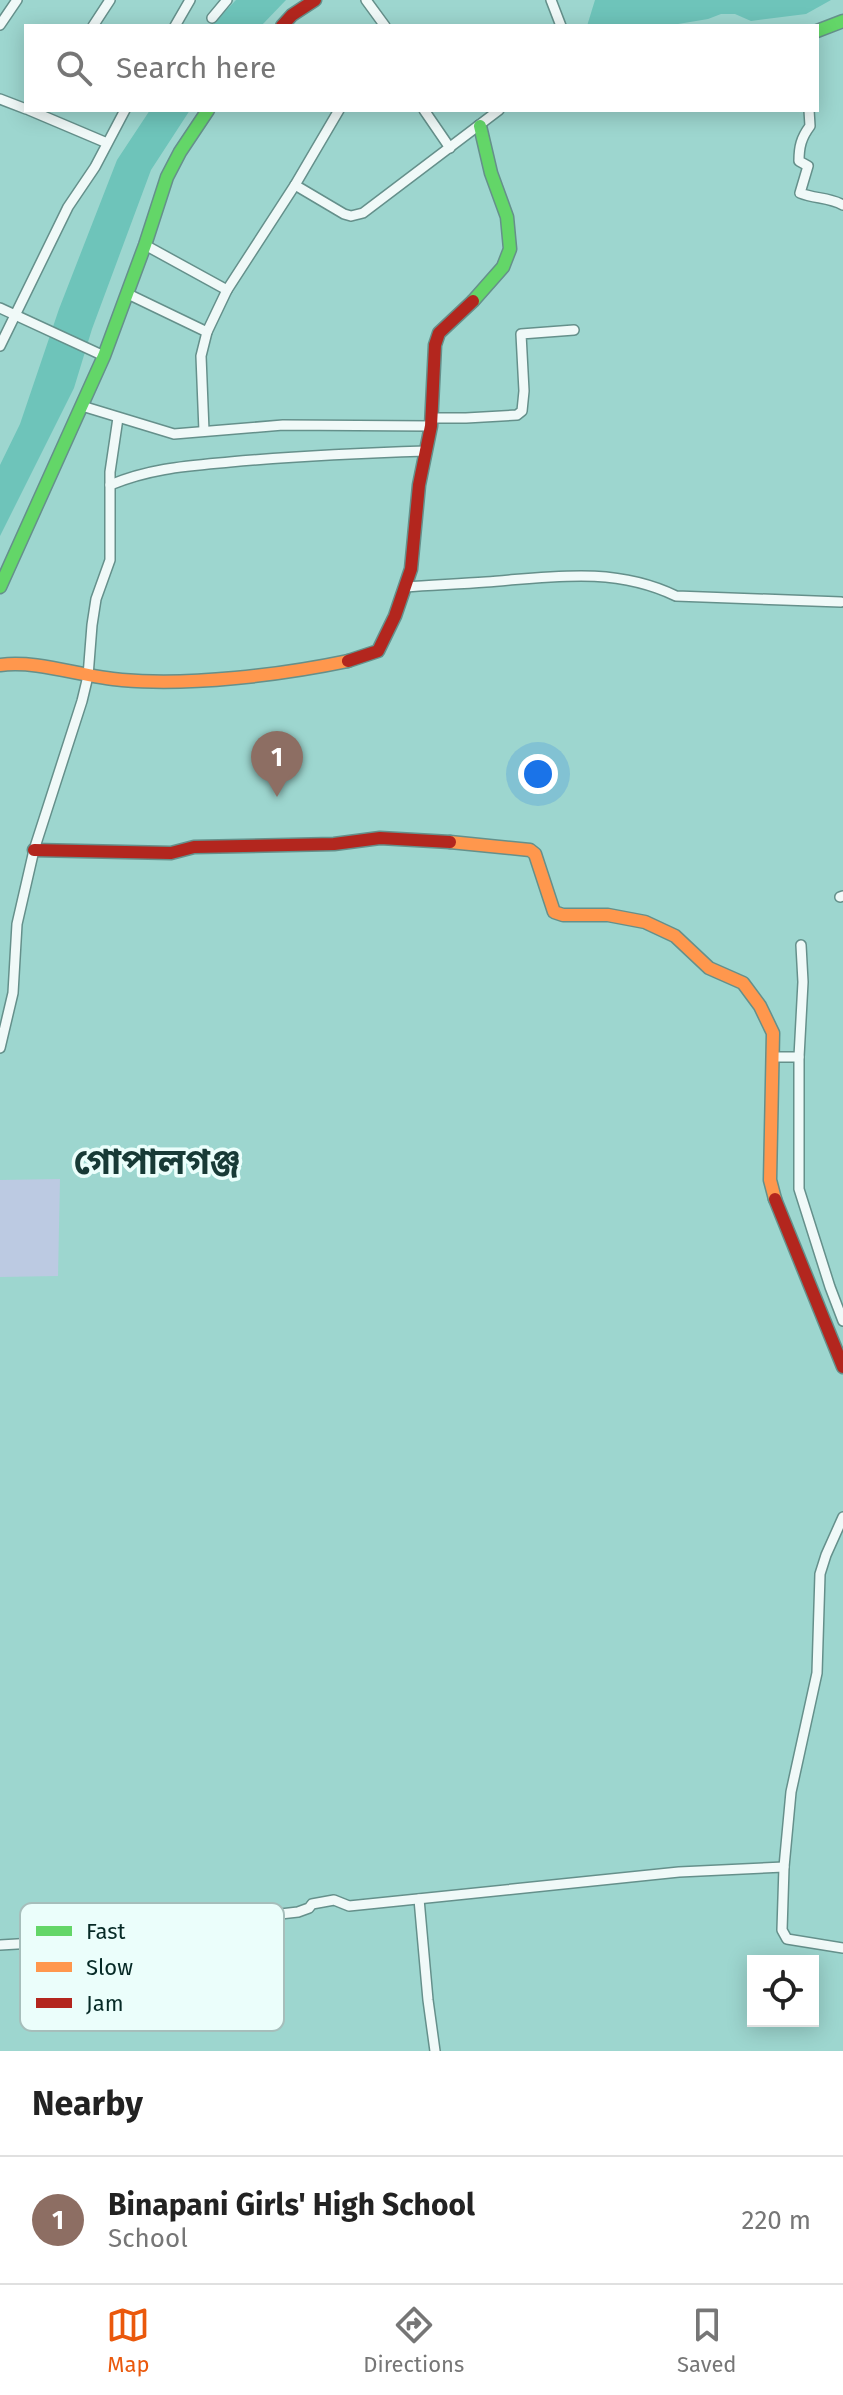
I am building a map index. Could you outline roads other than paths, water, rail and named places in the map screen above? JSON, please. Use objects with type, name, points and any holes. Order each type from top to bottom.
[{"type":"street","points":[[0,25],[17,0]]},
{"type":"street","points":[[94,24],[110,0]]},
{"type":"street","points":[[176,24],[190,0]]},
{"type":"street","points":[[212,18],[227,0]]},
{"type":"street","points":[[283,24],[296,3],[315,0]]},
{"type":"street","points":[[366,0],[384,24]]},
{"type":"street","points":[[551,0],[560,24]]},
{"type":"street","points":[[819,30],[843,21]]},
{"type":"street","points":[[0,99],[24,107]]},
{"type":"street","points":[[37,112],[107,143]]},
{"type":"street","points":[[0,346],[68,207],[95,167],[124,112]]},
{"type":"street","points":[[0,587],[104,356],[167,177],[207,112]]},
{"type":"street","points":[[204,431],[201,356],[207,332],[227,290],[338,112]]},
{"type":"street","points":[[425,112],[450,148]]},
{"type":"street","points":[[295,185],[339,212],[351,216],[363,213],[497,112]]},
{"type":"street","points":[[809,112],[810,126],[799,148],[799,161],[808,166],[800,193],[843,205]]},
{"type":"street","points":[[0,665],[16,663],[102,679],[203,678],[271,672],[358,658],[378,651],[411,569],[419,485],[432,422],[435,345],[439,333],[457,318],[503,267],[510,249],[507,217],[491,173],[480,126]]},
{"type":"street","points":[[145,245],[227,290]]},
{"type":"street","points":[[128,294],[207,332]]},
{"type":"street","points":[[0,308],[104,356]]},
{"type":"street","points":[[82,406],[174,434],[283,425],[432,422],[517,415],[522,411],[524,391],[521,334],[574,330]]},
{"type":"street","points":[[0,1048],[13,993],[17,924],[34,850],[88,676],[96,599],[110,560],[111,460],[118,418]]},
{"type":"street","points":[[110,485],[137,474],[214,464],[311,455],[426,451]]},
{"type":"street","points":[[405,587],[553,575],[625,579],[655,586],[676,596],[841,602]]},
{"type":"street","points":[[34,850],[171,853],[194,847],[334,844],[380,838],[530,850],[535,854],[554,912],[563,915],[608,915],[645,922],[675,936],[709,968],[743,983],[760,1006],[773,1033],[775,1057],[770,1180],[843,1367]]},
{"type":"street","points":[[801,945],[803,982],[797,1057],[799,1189],[843,1321]]},
{"type":"street","points":[[775,1057],[797,1057]]},
{"type":"street","points":[[843,1517],[820,1574],[817,1673],[791,1792],[782,1930],[787,1939],[843,1948]]},
{"type":"street","points":[[284,1914],[334,1900],[349,1906],[679,1872],[784,1867]]},
{"type":"street","points":[[419,1899],[435,2051]]},
{"type":"street","points":[[0,1945],[20,1944]]},
{"type":"place","name":"Binapani Girls' High School","points":[[277,797]]},
{"type":"district","name":"গোপালগঞ্জ","points":[[157,1162]]}]
